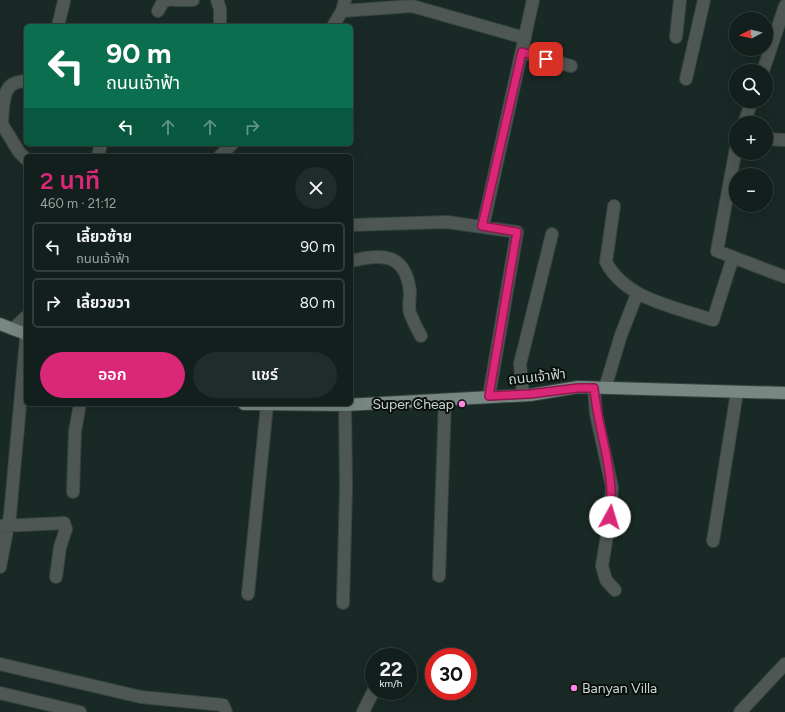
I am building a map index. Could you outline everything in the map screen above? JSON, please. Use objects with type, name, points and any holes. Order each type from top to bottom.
[{"type":"main road","points":[[0,324],[24,333]]},
{"type":"main road","name":"ถนนเจ้าฟ้า","points":[[353,404],[523,395],[578,388],[785,392]]},
{"type":"street","points":[[158,11],[164,0],[170,0]]},
{"type":"street","points":[[175,0],[193,0]]},
{"type":"street","points":[[217,0],[220,9],[220,24]]},
{"type":"street","points":[[482,226],[533,0]]},
{"type":"street","points":[[676,37],[680,0]]},
{"type":"street","points":[[686,79],[704,0]]},
{"type":"street","points":[[58,24],[64,1]]},
{"type":"street","points":[[334,24],[343,5],[412,6],[525,38]]},
{"type":"street","points":[[765,64],[785,6]]},
{"type":"street","points":[[522,52],[571,66]]},
{"type":"street","points":[[24,80],[14,83],[8,88],[5,96],[1,122],[19,152],[24,157]]},
{"type":"street","points":[[773,139],[785,140]]},
{"type":"street","points":[[222,154],[230,146]]},
{"type":"street","points":[[734,160],[717,251],[785,277]]},
{"type":"street","points":[[614,206],[606,262],[614,276],[637,294],[713,320],[734,257]]},
{"type":"street","points":[[353,224],[447,222],[517,232],[489,396]]},
{"type":"street","points":[[523,395],[520,364],[552,234]]},
{"type":"street","points":[[353,261],[380,256],[397,262],[405,271],[408,280],[410,312],[421,336]]},
{"type":"street","points":[[615,590],[606,580],[602,566],[610,517],[612,488],[596,414],[599,388],[637,294]]},
{"type":"street","points":[[13,329],[24,319]]},
{"type":"street","points":[[0,567],[24,356]]},
{"type":"street","points":[[713,541],[737,392]]},
{"type":"street","points":[[439,576],[445,400]]},
{"type":"street","points":[[73,492],[75,431],[80,406]]},
{"type":"street","points":[[248,594],[268,406]]},
{"type":"street","points":[[343,603],[346,487],[345,406]]},
{"type":"street","points":[[4,526],[64,523],[66,529],[60,547],[56,577]]},
{"type":"street","points":[[0,664],[141,697],[222,705],[226,712]]},
{"type":"street","points":[[740,712],[785,664]]},
{"type":"street","points":[[0,694],[80,712]]},
{"type":"street","points":[[363,712],[369,700]]},
{"type":"place","name":"Super Cheap","points":[[462,404]]},
{"type":"place","name":"Banyan Villa","points":[[574,688]]},
{"type":"route","points":[[546,59],[522,52],[482,226],[517,232],[489,396],[530,394],[578,388],[594,388],[596,414],[610,470],[612,501],[610,517]]}]
